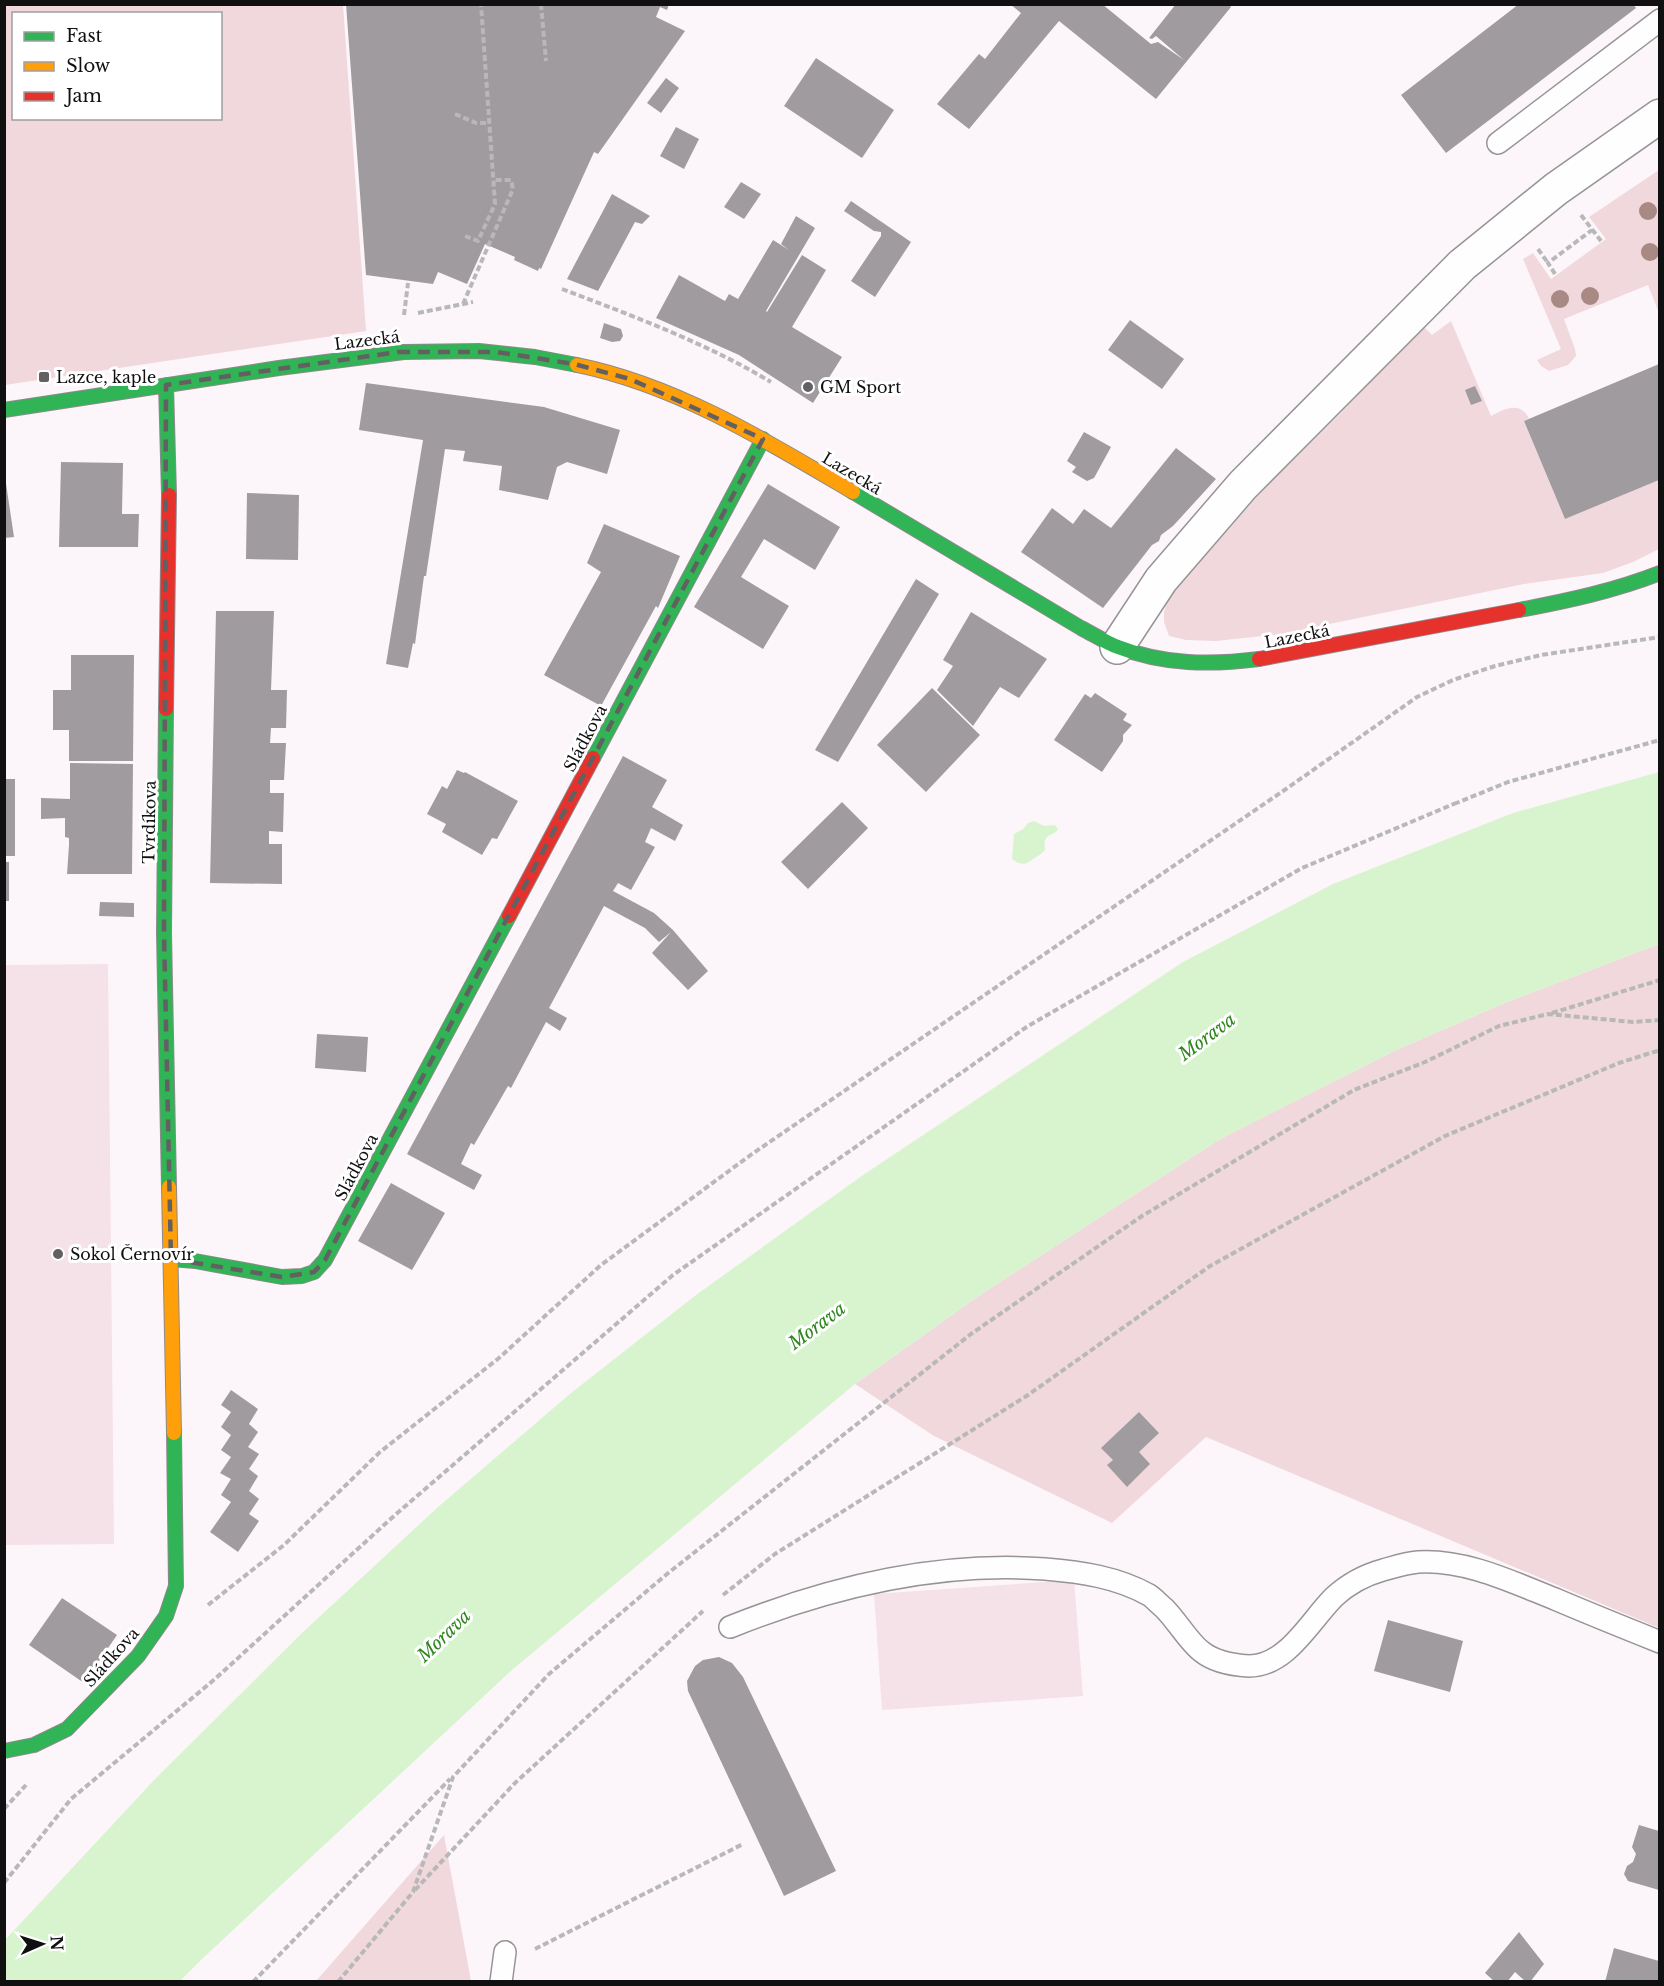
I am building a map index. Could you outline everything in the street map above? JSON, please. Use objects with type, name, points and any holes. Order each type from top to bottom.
[{"type":"street","points":[[1117,647],[1161,580],[1243,486],[1462,265],[1556,189],[1659,116]]},
{"type":"street","name":"Lazecká","points":[[4,410],[398,352],[457,350],[505,353],[574,364],[630,379],[700,407],[763,439],[1081,628],[1117,647],[1165,661],[1221,664],[1249,662],[1590,596],[1635,583],[1659,573]]},
{"type":"street","name":"Tvrdíkova","points":[[166,385],[169,460],[164,933],[171,1259]]},
{"type":"street","name":"Sládkova","points":[[4,1751],[34,1744],[67,1729],[138,1656],[165,1616],[176,1586],[171,1259],[195,1261],[282,1277],[302,1276],[314,1272],[325,1260],[763,439]]},
{"type":"lane","points":[[1498,143],[1659,20]]},
{"type":"lane","points":[[730,1627],[776,1609],[873,1582],[914,1575],[972,1568],[1074,1571],[1108,1578],[1150,1596],[1175,1618],[1200,1651],[1226,1664],[1252,1666],[1268,1662],[1281,1654],[1335,1596],[1352,1584],[1372,1573],[1394,1567],[1415,1562],[1433,1562],[1476,1570],[1507,1580],[1659,1642]]},
{"type":"path","points":[[465,236],[478,241],[495,204],[481,4]]},
{"type":"path","points":[[541,4],[546,61]]},
{"type":"path","points":[[455,114],[476,123],[489,123]]},
{"type":"path","points":[[463,304],[513,189],[511,180],[493,180]]},
{"type":"path","points":[[1577,209],[1601,241]]},
{"type":"path","points":[[1555,274],[1548,263],[1593,230]]},
{"type":"path","points":[[404,315],[408,283]]},
{"type":"path","points":[[562,289],[666,330],[736,361],[771,382]]},
{"type":"path","points":[[201,1611],[284,1545],[380,1452],[499,1358],[600,1265],[752,1154],[1259,808],[1417,697],[1453,680],[1495,666],[1541,655],[1659,637]]},
{"type":"path","points":[[4,1883],[71,1799],[215,1679],[395,1515],[673,1275],[1028,1026],[1302,868],[1508,782],[1659,740]]},
{"type":"path","points":[[1447,807],[1456,803]]},
{"type":"path","points":[[253,1982],[453,1777],[549,1674],[657,1581],[990,1321],[1142,1216],[1354,1090],[1425,1062],[1499,1026],[1548,1014],[1659,980]]},
{"type":"path","points":[[1548,1014],[1633,1022],[1659,1020]]},
{"type":"path","points":[[719,1598],[775,1554],[1028,1395],[1210,1266],[1445,1136],[1618,1063],[1659,1050]]},
{"type":"path","points":[[338,1982],[413,1892],[515,1783],[710,1606]]},
{"type":"path","points":[[413,1892],[453,1777]]},
{"type":"path","points":[[4,1809],[27,1783]]},
{"type":"path","points":[[504,1965],[743,1844]]},
{"type":"highlighted area","points":[[398,352],[497,352],[574,364],[630,379],[763,439],[325,1260],[314,1272],[282,1277],[171,1259],[164,933],[166,385]]},
{"type":"shaded area","points":[[5,4],[343,5],[366,331],[5,385]]},
{"type":"shaded area","points":[[1659,170],[1659,313],[1648,285],[1564,319],[1576,356],[1568,365],[1549,371],[1537,360],[1561,349],[1523,259],[1533,253],[1551,279],[1606,239],[1589,217]]},
{"type":"shaded area","points":[[1451,321],[1491,416],[1516,408],[1529,418],[1524,421],[1565,519],[1659,480],[1659,549],[1603,573],[1524,584],[1281,634],[1216,641],[1186,640],[1169,636],[1164,622],[1167,601],[1261,492],[1340,414],[1423,326],[1432,335]]},
{"type":"shaded area","points":[[1659,944],[1659,1628],[1206,1437],[1112,1523],[934,1436],[855,1384],[977,1297],[1220,1139],[1396,1050],[1507,1002]]},
{"type":"shaded area","name":"Sokol Černovír","points":[[108,964],[114,1544],[5,1545],[5,965]]},
{"type":"shaded area","points":[[1074,1580],[1083,1696],[882,1710],[874,1594]]},
{"type":"shaded area","points":[[444,1835],[471,1981],[316,1981]]},
{"type":"water","name":"Morava","points":[[1659,772],[1659,944],[1507,1002],[1396,1050],[1220,1139],[977,1297],[855,1384],[512,1670],[180,1981],[5,1981],[5,1940],[156,1778],[303,1632],[438,1507],[571,1393],[696,1295],[863,1175],[1183,962],[1333,884],[1513,813]]},
{"type":"water","points":[[1034,821],[1044,826],[1055,825],[1058,829],[1046,838],[1044,851],[1025,864],[1018,863],[1012,859],[1014,834]]},
{"type":"building","points":[[346,4],[669,4],[667,10],[660,7],[656,17],[685,31],[598,154],[594,152],[541,269],[539,268],[538,271],[514,260],[515,257],[485,244],[467,284],[438,272],[433,284],[366,275]]},
{"type":"building","points":[[1010,4],[1102,4],[1151,44],[1158,42],[1184,60],[1156,36],[1149,38],[1176,4],[1229,4],[1231,7],[1156,99],[1059,21],[969,129],[937,104],[979,54],[985,59],[1021,13]]},
{"type":"building","points":[[1519,4],[1633,4],[1636,8],[1446,153],[1401,95]]},
{"type":"building","points":[[816,58],[894,110],[862,158],[784,106]]},
{"type":"building","points":[[666,78],[679,88],[661,113],[647,103]]},
{"type":"building","points":[[676,127],[699,139],[684,169],[660,156]]},
{"type":"building","points":[[741,182],[761,194],[744,219],[724,207]]},
{"type":"building","points":[[612,194],[650,216],[642,224],[635,222],[598,291],[567,279]]},
{"type":"building","points":[[851,201],[911,242],[875,297],[851,281],[881,236],[881,232],[874,231],[844,211]]},
{"type":"building","points":[[796,216],[815,228],[766,311],[802,255],[826,270],[792,327],[842,357],[813,403],[739,355],[656,318],[679,275],[725,301],[729,294],[738,299],[773,240],[789,250],[781,244]]},
{"type":"building","points":[[1130,320],[1184,359],[1162,389],[1108,350]]},
{"type":"building","points":[[604,323],[621,329],[623,336],[620,341],[612,342],[600,338]]},
{"type":"building","points":[[1659,364],[1659,480],[1565,519],[1524,421]]},
{"type":"building","points":[[366,383],[544,407],[620,430],[607,474],[567,462],[557,467],[548,500],[499,490],[502,466],[463,461],[465,451],[445,449],[415,644],[413,643],[408,668],[386,664],[423,440],[359,430]]},
{"type":"building","points":[[1475,386],[1482,401],[1471,405],[1465,390]]},
{"type":"building","points":[[1084,432],[1111,447],[1094,478],[1087,481],[1072,472],[1076,467],[1067,461]]},
{"type":"building","points":[[1176,448],[1216,479],[1173,526],[1161,535],[1159,541],[1152,545],[1103,608],[1021,552],[1052,508],[1073,524],[1084,509],[1111,528]]},
{"type":"building","points":[[61,462],[123,463],[122,514],[139,514],[138,547],[59,547]]},
{"type":"building","points":[[4,470],[14,537],[4,538]]},
{"type":"building","points":[[768,484],[840,527],[815,570],[764,539],[741,577],[789,606],[763,649],[694,607]]},
{"type":"building","points":[[247,493],[299,495],[298,560],[246,559]]},
{"type":"building","points":[[604,524],[680,556],[658,608],[656,606],[601,706],[544,675],[601,572],[587,563]]},
{"type":"building","points":[[916,579],[939,594],[838,762],[815,750]]},
{"type":"building","points":[[216,611],[274,611],[271,690],[287,690],[286,728],[271,728],[270,743],[286,743],[284,780],[270,780],[270,793],[284,793],[283,832],[269,831],[269,844],[282,844],[282,884],[210,883]]},
{"type":"building","points":[[971,612],[1047,659],[1019,698],[1000,687],[973,726],[937,690],[953,666],[943,660]]},
{"type":"building","points":[[71,655],[134,655],[133,761],[69,761],[69,730],[53,730],[53,690],[71,690]]},
{"type":"building","points":[[932,688],[980,735],[926,792],[877,745]]},
{"type":"building","points":[[1095,693],[1127,714],[1123,720],[1132,725],[1123,735],[1123,741],[1102,772],[1054,740],[1085,694],[1091,698]]},
{"type":"building","points":[[623,756],[667,780],[652,807],[683,825],[675,841],[651,828],[645,842],[655,847],[631,890],[618,883],[613,891],[654,913],[673,930],[708,971],[688,990],[652,953],[671,932],[659,942],[645,928],[604,906],[549,1008],[567,1018],[560,1031],[546,1022],[511,1088],[508,1086],[474,1145],[471,1143],[461,1164],[482,1175],[474,1190],[407,1154]]},
{"type":"building","points":[[70,763],[133,764],[132,874],[67,874],[69,838],[65,837],[65,818],[41,819],[41,798],[70,799]]},
{"type":"building","points":[[457,770],[465,772],[518,801],[497,839],[492,838],[482,855],[442,832],[446,824],[427,814],[442,786],[447,789]]},
{"type":"building","points":[[5,779],[15,779],[15,856],[5,856]]},
{"type":"building","points":[[842,802],[868,828],[808,889],[781,862]]},
{"type":"building","points":[[5,862],[9,862],[9,901],[5,901]]},
{"type":"building","points":[[100,902],[134,903],[134,917],[99,916]]},
{"type":"building","points":[[317,1034],[368,1037],[366,1072],[315,1068]]},
{"type":"building","points":[[391,1183],[445,1213],[412,1270],[358,1241]]},
{"type":"building","points":[[231,1390],[258,1409],[249,1424],[258,1432],[248,1447],[259,1454],[249,1469],[258,1476],[249,1491],[259,1499],[249,1514],[259,1521],[238,1552],[210,1532],[231,1502],[221,1495],[231,1479],[220,1473],[231,1457],[221,1450],[231,1435],[221,1427],[231,1412],[221,1405]]},
{"type":"building","points":[[1139,1412],[1159,1433],[1139,1452],[1150,1464],[1127,1487],[1107,1465],[1113,1460],[1101,1448]]},
{"type":"building","points":[[62,1598],[117,1635],[84,1683],[29,1645]]},
{"type":"building","points":[[1388,1620],[1463,1641],[1450,1692],[1374,1671]]},
{"type":"building","points":[[719,1657],[732,1663],[743,1677],[836,1871],[784,1896],[688,1691],[687,1681],[695,1666],[703,1660]]},
{"type":"building","points":[[1639,1825],[1659,1831],[1659,1890],[1628,1881],[1624,1874],[1636,1854],[1632,1847]]},
{"type":"building","points":[[1519,1932],[1544,1964],[1530,1982],[1526,1982],[1515,1972],[1507,1982],[1495,1982],[1485,1973]]},
{"type":"building","points":[[1614,1948],[1659,1961],[1659,1982],[1605,1982]]},
{"type":"traffic: fast","points":[[4,410],[279,368],[404,352],[479,351],[535,357],[577,365]]},
{"type":"traffic: fast","points":[[166,385],[169,495]]},
{"type":"traffic: fast","points":[[593,758],[763,439]]},
{"type":"traffic: fast","points":[[853,492],[1081,628],[1118,647],[1153,657],[1188,662],[1259,659]]},
{"type":"traffic: fast","points":[[1519,610],[1590,595],[1660,573]]},
{"type":"traffic: fast","points":[[166,709],[164,933],[169,1187]]},
{"type":"traffic: fast","points":[[171,1259],[195,1261],[282,1277],[302,1276],[314,1272],[325,1260],[509,916]]},
{"type":"traffic: fast","points":[[4,1751],[34,1745],[67,1729],[138,1656],[166,1616],[176,1586],[174,1433]]},
{"type":"traffic: slow","points":[[577,365],[650,386],[720,417],[788,453],[853,492]]},
{"type":"traffic: slow","points":[[169,1187],[174,1433]]},
{"type":"traffic: jam","points":[[166,709],[169,495]]},
{"type":"traffic: jam","points":[[1259,659],[1519,610]]},
{"type":"traffic: jam","points":[[509,916],[593,758]]},
{"type":"place","name":"Lazce, kaple","points":[[44,377]]},
{"type":"place","name":"GM Sport","points":[[808,387]]},
{"type":"place","name":"Sokol Černovír","points":[[58,1254]]}]
